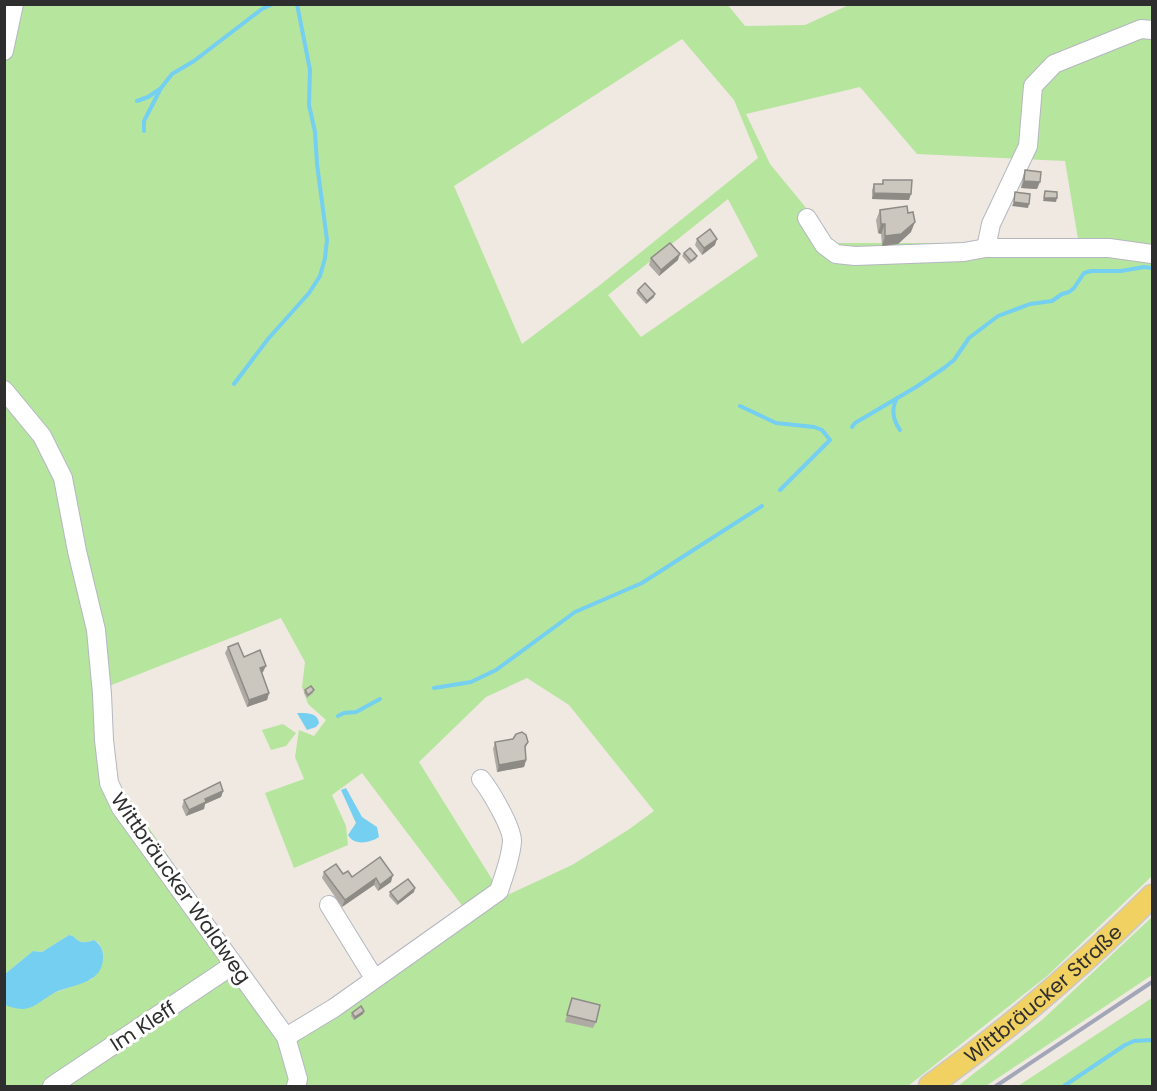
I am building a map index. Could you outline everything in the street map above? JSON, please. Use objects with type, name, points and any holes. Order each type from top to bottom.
[{"type":"main road","name":"Wittbräucker Straße","points":[[930,1086],[1007,1028],[1116,932],[1152,896]]},
{"type":"street","points":[[4,51],[14,4]]},
{"type":"street","points":[[986,248],[991,224],[1028,146],[1033,86],[1054,64],[1142,29],[1152,30]]},
{"type":"street","points":[[807,219],[824,245],[836,254],[855,256],[942,253],[986,248],[1109,248],[1152,254]]},
{"type":"street","name":"Wittbräucker Waldweg","points":[[4,390],[42,436],[63,478],[77,551],[96,630],[109,783],[121,808],[286,1037],[298,1079],[296,1086]]},
{"type":"street","points":[[286,1037],[334,1008],[499,891],[512,839],[492,793],[481,779]]},
{"type":"street","points":[[329,905],[374,978]]},
{"type":"street","name":"Im Kleff","points":[[52,1086],[193,994],[233,965]]},
{"type":"green space","points":[[727,4],[745,26],[805,25],[851,4],[1152,5],[1152,876],[1047,976],[908,1086],[5,1086],[5,1005],[21,1009],[54,993],[92,979],[103,952],[99,943],[94,940],[82,942],[69,935],[42,952],[33,951],[5,974],[4,5]],"holes":[[[682,39],[734,100],[758,158],[600,285],[522,344],[454,186]],[[860,87],[917,154],[1065,161],[1078,239],[947,243],[835,243],[770,164],[746,114]],[[728,199],[758,256],[641,337],[608,295]],[[281,618],[305,662],[302,687],[308,704],[326,720],[314,736],[299,730],[295,757],[304,779],[265,793],[294,868],[348,845],[346,826],[332,795],[362,773],[470,916],[296,1042],[116,780],[109,686]],[[527,678],[569,705],[654,811],[572,865],[503,897],[419,762],[486,697]]]},
{"type":"green space","points":[[283,724],[296,733],[286,746],[271,750],[262,730]]},
{"type":"green space","points":[[1152,917],[1152,975],[986,1086],[958,1086],[1042,1020]]},
{"type":"green space","points":[[1152,998],[1152,1086],[1018,1086]]},
{"type":"water","points":[[297,713],[314,715],[319,723],[316,727],[307,730]]},
{"type":"water","points":[[346,788],[362,817],[377,827],[379,837],[371,841],[358,842],[348,835],[356,823],[341,790]]},
{"type":"water","points":[[69,935],[82,942],[94,940],[99,945],[103,956],[99,972],[87,981],[56,992],[28,1008],[18,1009],[5,1005],[5,974],[33,951],[42,952]]},
{"type":"building","points":[[1025,170],[1041,172],[1040,182],[1024,181]]},
{"type":"building","points":[[883,180],[912,180],[911,194],[874,193],[874,184],[883,184]]},
{"type":"building","points":[[1045,191],[1057,192],[1057,198],[1044,198]]},
{"type":"building","points":[[1015,192],[1030,194],[1029,204],[1014,202]]},
{"type":"building","points":[[907,206],[908,213],[913,212],[915,222],[901,234],[885,236],[885,224],[881,224],[880,210]]},
{"type":"building","points":[[710,229],[717,239],[704,248],[697,239]]},
{"type":"building","points":[[670,243],[680,254],[661,270],[651,258]]},
{"type":"building","points":[[690,248],[697,256],[691,261],[684,253]]},
{"type":"building","points":[[645,283],[655,294],[647,301],[638,290]]},
{"type":"building","points":[[238,643],[244,657],[260,650],[266,666],[260,668],[269,693],[249,700],[228,647]]},
{"type":"building","points":[[311,686],[314,690],[308,695],[305,690]]},
{"type":"building","points":[[522,732],[526,735],[528,742],[525,746],[526,760],[499,765],[495,742],[513,739],[516,734]]},
{"type":"building","points":[[220,782],[223,791],[189,810],[184,800]]},
{"type":"building","points":[[380,857],[393,875],[380,885],[376,878],[345,900],[324,872],[336,864],[343,874],[348,871],[352,877]]},
{"type":"building","points":[[408,879],[415,888],[398,902],[390,892]]},
{"type":"building","points":[[572,998],[600,1005],[596,1022],[567,1015]]},
{"type":"building","points":[[361,1006],[364,1011],[355,1017],[352,1013]]},
{"type":"waterway","points":[[144,131],[144,121],[161,88],[172,74],[194,61],[262,9],[273,4]]},
{"type":"waterway","points":[[234,384],[268,339],[309,293],[320,276],[325,258],[327,240],[315,132],[309,105],[310,70],[297,4]]},
{"type":"waterway","points":[[137,101],[160,89]]},
{"type":"waterway","points":[[852,427],[944,368],[954,360],[969,338],[998,316],[1030,304],[1052,301],[1074,288],[1084,273],[1152,268]]},
{"type":"waterway","points":[[896,400],[894,415],[900,430]]},
{"type":"waterway","points":[[740,406],[776,423],[822,430],[830,440],[780,490]]},
{"type":"waterway","points":[[434,688],[471,682],[496,670],[575,612],[642,583],[762,506]]},
{"type":"waterway","points":[[338,716],[356,712],[380,699]]},
{"type":"waterway","points":[[1064,1086],[1125,1045],[1134,1041],[1152,1040]]},
{"type":"railway","points":[[996,1086],[1152,982]]}]
